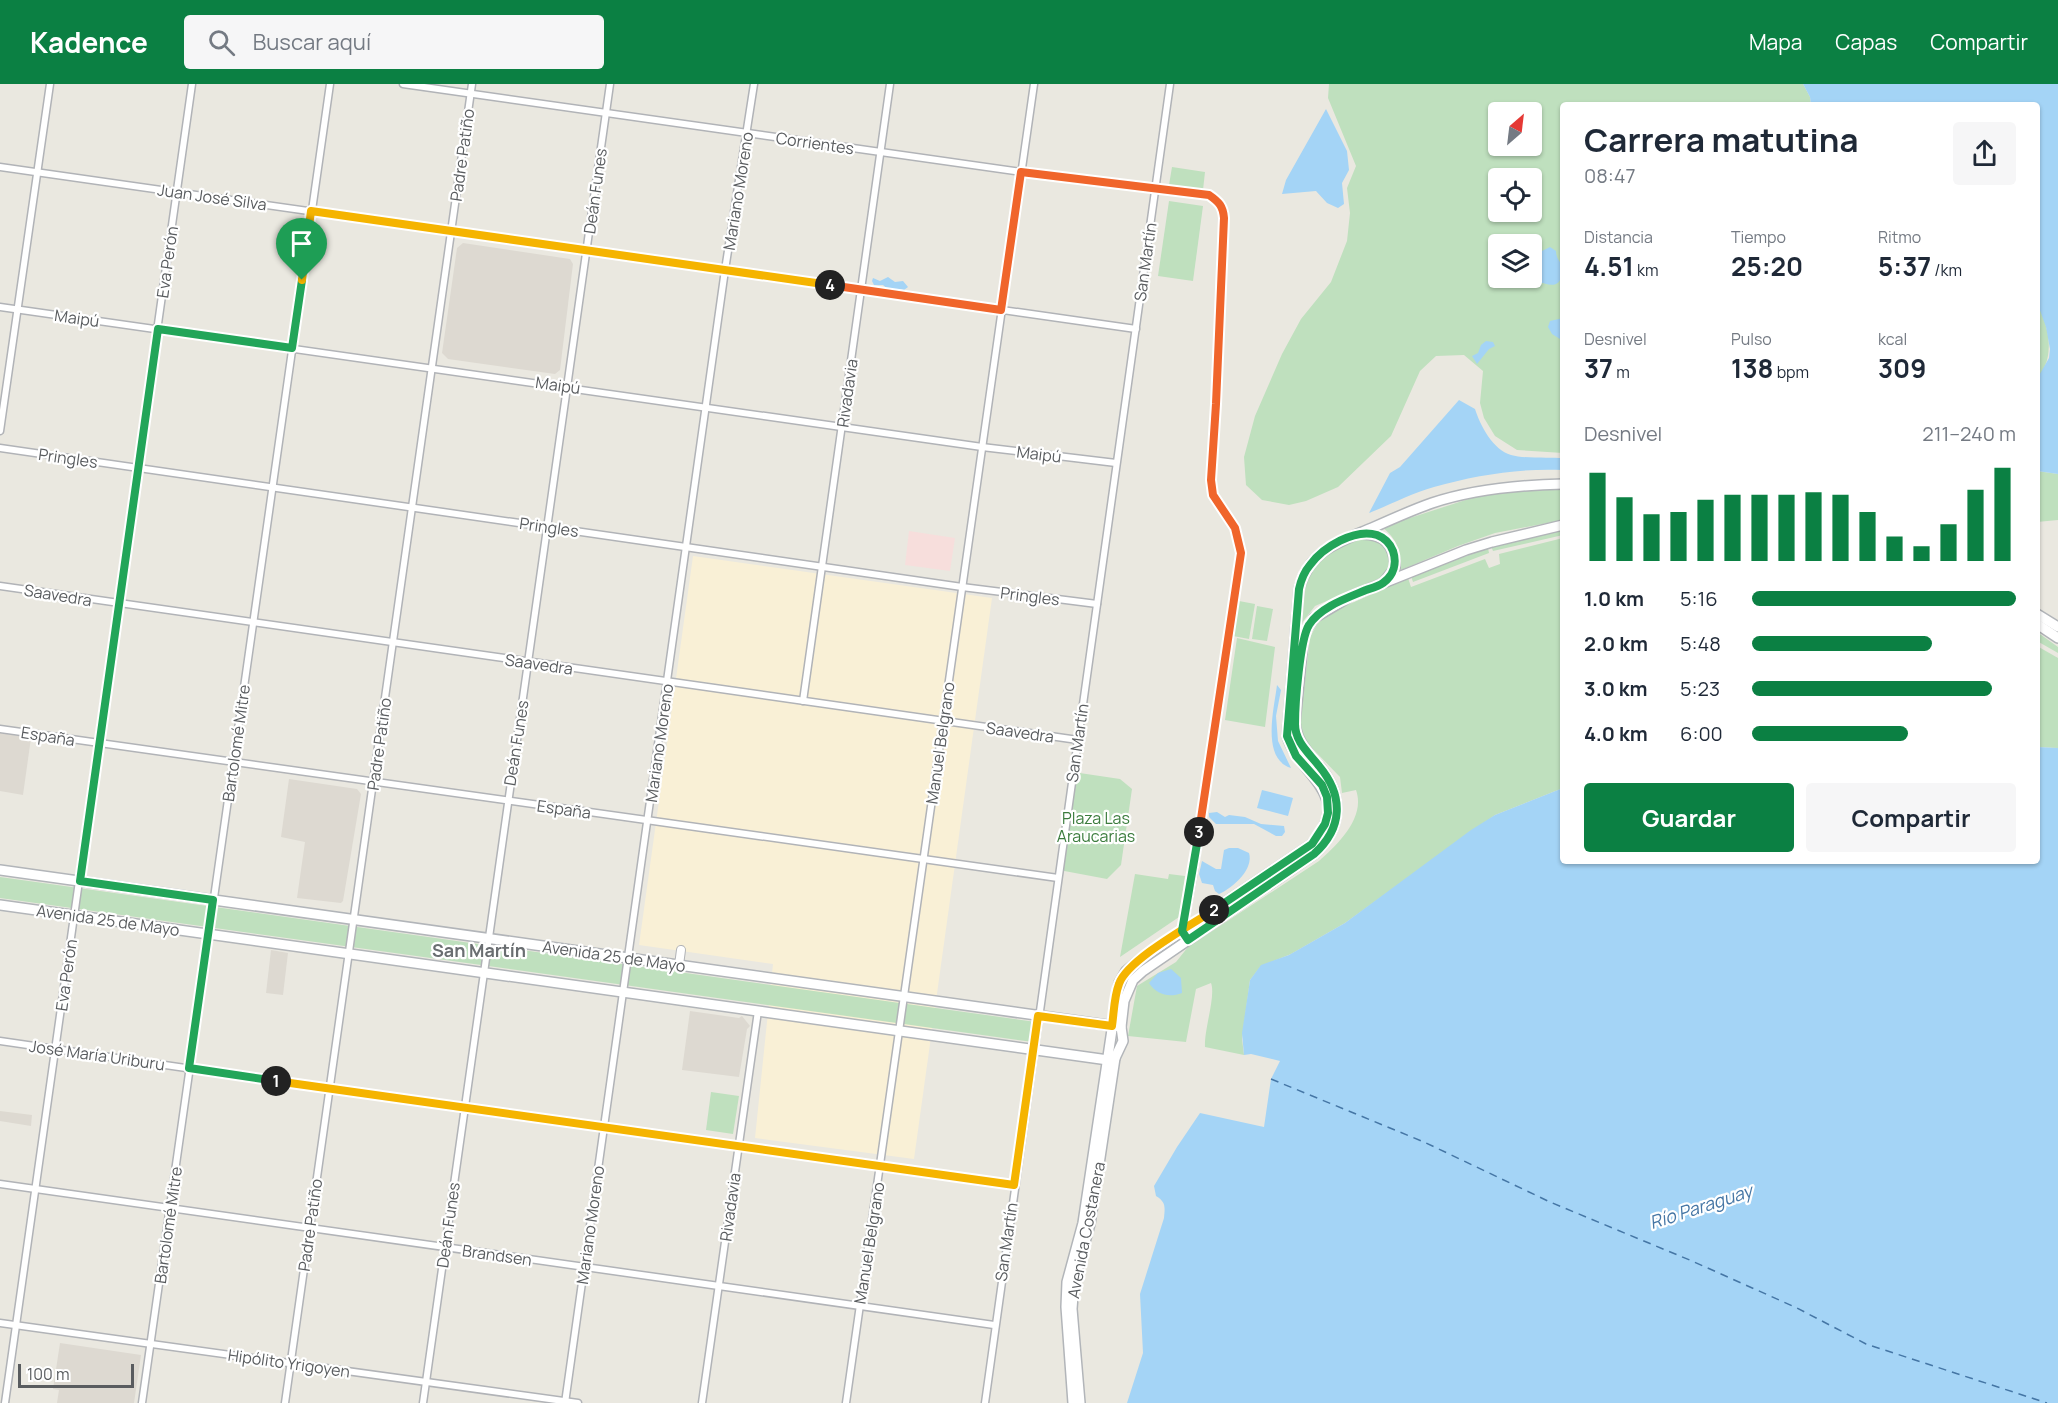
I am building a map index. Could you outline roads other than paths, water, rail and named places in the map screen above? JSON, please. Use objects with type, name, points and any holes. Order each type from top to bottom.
[{"type":"main road","name":"Avenida Costanera","points":[[1117,1027],[1119,983],[1126,971],[1312,844],[1325,824],[1328,813],[1327,797],[1322,785],[1296,756],[1287,736],[1299,589],[1306,571],[1318,556],[1339,542],[1433,503],[1506,487],[1560,484]]},
{"type":"main road","name":"Avenida Costanera","points":[[1073,1403],[1066,1307],[1067,1282],[1083,1223],[1117,1027],[1133,980],[1314,854],[1327,840],[1337,820],[1336,800],[1328,777],[1296,734],[1303,642],[1308,626],[1322,611],[1351,596],[1474,547],[1560,526]]},
{"type":"main road","points":[[1358,534],[1381,536],[1392,549],[1395,568],[1383,584]]},
{"type":"main road","points":[[2040,616],[2058,627]]},
{"type":"main road","points":[[2040,626],[2058,638]]},
{"type":"main road","name":"Avenida 25 de Mayo","points":[[0,870],[1117,1027]]},
{"type":"main road","name":"Avenida 25 de Mayo","points":[[0,905],[1033,1050],[1112,1059]]},
{"type":"main road","name":"Avenida Costanera","points":[[1080,1403],[1072,1309],[1074,1282],[1090,1224],[1112,1059]]},
{"type":"street","points":[[0,431],[50,84]]},
{"type":"street","name":"Eva Perón","points":[[5,1403],[192,84]]},
{"type":"street","name":"Bartolomé Mitre","points":[[142,1403],[330,84]]},
{"type":"street","name":"Corrientes","points":[[403,84],[1021,172],[1209,195],[1219,202],[1223,209],[1222,287],[1211,480],[1213,495],[1235,528],[1241,553],[1182,931]]},
{"type":"street","name":"Padre Patiño","points":[[285,1403],[472,84]]},
{"type":"street","name":"Deán Funes","points":[[423,1403],[610,84]]},
{"type":"street","name":"Mariano Moreno","points":[[565,1402],[725,270],[754,84]]},
{"type":"street","name":"Rivadavia","points":[[803,701],[890,84]]},
{"type":"street","name":"Manuel Belgrano","points":[[846,1403],[1034,84]]},
{"type":"street","name":"San Martín","points":[[985,1403],[994,1325],[1170,84]]},
{"type":"street","name":"Juan José Silva","points":[[0,167],[1136,329]]},
{"type":"street","name":"Maipú","points":[[0,307],[982,447],[1116,464]]},
{"type":"street","name":"Pringles","points":[[0,448],[412,509],[1097,604]]},
{"type":"street","name":"Saavedra","points":[[0,586],[393,644],[1078,740]]},
{"type":"street","name":"España","points":[[0,729],[1058,878]]},
{"type":"street","points":[[1182,931],[1188,940]]},
{"type":"street","points":[[679,965],[681,950]]},
{"type":"street","name":"Rivadavia","points":[[702,1403],[758,1011]]},
{"type":"street","name":"José María Uriburu","points":[[0,1041],[1014,1185]]},
{"type":"street","name":"Brandsen","points":[[0,1184],[994,1325]]},
{"type":"street","name":"Hipólito Yrigoyen","points":[[0,1323],[578,1403]]},
{"type":"water","points":[[1803,84],[2058,84],[2058,474],[2040,471],[2040,374],[2049,358],[2050,349],[2040,310],[2040,102],[1811,102]]},
{"type":"water","points":[[1326,109],[1347,151],[1349,170],[1342,183],[1344,204],[1338,208],[1327,203],[1316,191],[1282,194],[1286,180]]},
{"type":"water","points":[[1550,247],[1556,251],[1560,262],[1560,280],[1557,284],[1542,284],[1542,251]]},
{"type":"water","points":[[888,277],[895,282],[903,281],[908,287],[891,292],[883,285],[874,285],[872,281],[873,278],[880,281]]},
{"type":"water","points":[[1560,319],[1560,339],[1552,334],[1548,327],[1550,321]]},
{"type":"water","points":[[1486,341],[1493,342],[1495,346],[1489,349],[1477,364],[1472,356],[1478,353],[1481,345]]},
{"type":"water","points":[[1459,400],[1475,409],[1488,436],[1504,452],[1523,457],[1560,458],[1560,470],[1514,471],[1466,479],[1426,490],[1369,513],[1390,473],[1400,467]]},
{"type":"water","points":[[1277,685],[1281,690],[1276,716],[1278,741],[1291,768],[1282,763],[1276,755],[1273,744],[1272,719]]},
{"type":"water","name":"Río Paraguay","points":[[2040,747],[2058,748],[2058,1403],[1127,1403],[1143,1353],[1140,1294],[1165,1211],[1162,1200],[1156,1196],[1154,1186],[1200,1113],[1264,1127],[1271,1079],[1280,1061],[1251,1054],[1244,1055],[1242,1033],[1250,980],[1261,965],[1289,955],[1345,923],[1471,830],[1495,815],[1560,789],[1560,864],[2040,864]]},
{"type":"water","points":[[1262,790],[1293,798],[1288,816],[1257,808]]},
{"type":"water","points":[[1217,812],[1225,817],[1229,815],[1245,817],[1261,824],[1284,826],[1285,832],[1282,836],[1276,836],[1254,824],[1216,824],[1209,817],[1209,813]]},
{"type":"water","points":[[1238,848],[1249,853],[1250,859],[1236,883],[1219,894],[1213,885],[1202,883],[1199,874],[1202,861],[1216,869],[1221,869],[1224,850]]},
{"type":"water","points":[[1171,969],[1181,978],[1182,993],[1164,994],[1149,983],[1158,973]]},
{"type":"district","name":"San Martín","points":[[479,951]]},
{"type":"park label","name":"Plaza Las Araucarias","points":[[1096,827]]}]
